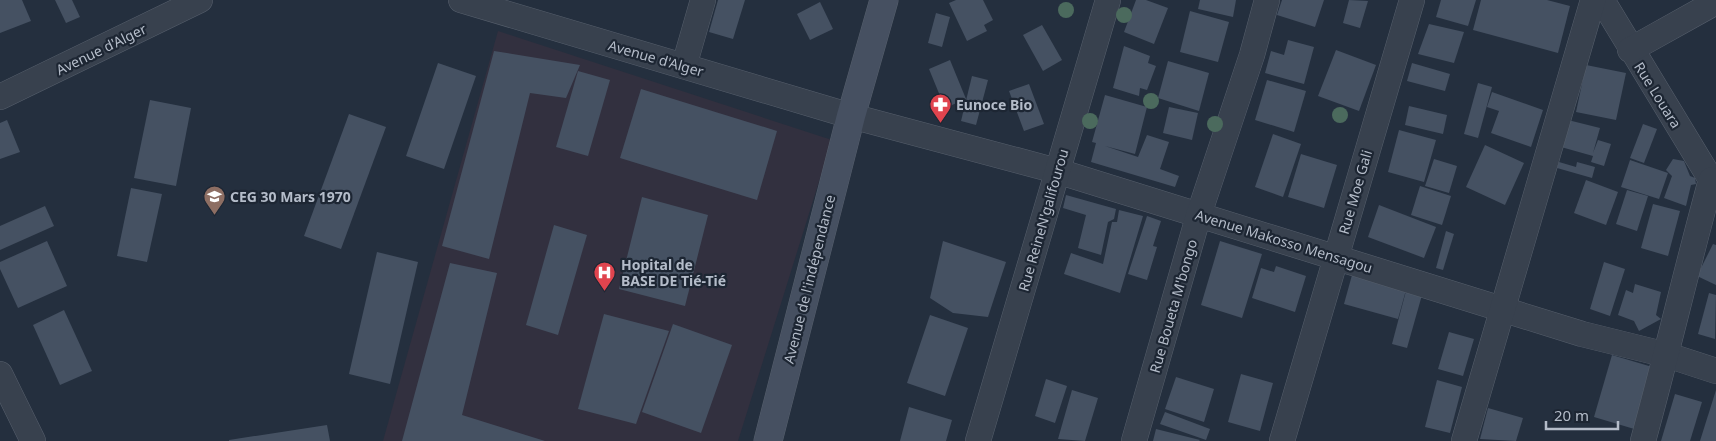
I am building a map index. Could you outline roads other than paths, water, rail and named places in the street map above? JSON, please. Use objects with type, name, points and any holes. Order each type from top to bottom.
[{"type":"street","name":"Avenue d'Alger","points":[[0,97],[200,0]]},
{"type":"street","name":"Avenue d'Alger","points":[[461,0],[531,9],[684,66],[851,116]]},
{"type":"street","points":[[684,66],[703,0]]},
{"type":"street","points":[[851,116],[884,0]]},
{"type":"street","name":"Rue ReineN'galifourou","points":[[978,441],[1108,0]]},
{"type":"street","name":"Rue Boueta M'bongo","points":[[1134,441],[1199,214],[1252,55],[1267,0]]},
{"type":"street","name":"Rue Moe Gali","points":[[1282,441],[1412,0]]},
{"type":"street","points":[[1464,441],[1593,0]]},
{"type":"street","name":"Rue Louara","points":[[1602,0],[1630,50],[1713,184]]},
{"type":"street","points":[[1630,50],[1716,2]]},
{"type":"street","name":"Avenue Makosso Mensagou","points":[[851,116],[1057,171],[1336,256],[1582,334],[1667,355],[1716,371]]},
{"type":"street","name":"Avenue de l'indépendance","points":[[768,441],[851,116]]},
{"type":"street","points":[[1643,441],[1667,355],[1691,252],[1713,184]]},
{"type":"street","points":[[0,374],[33,441]]},
{"type":"place","name":"Eunoce Bio","points":[[940,123]]},
{"type":"place","name":"CEG 30 Mars 1970","points":[[214,215]]},
{"type":"place","name":"Hopital de BASE DE Tié-Tié","points":[[605,291]]}]
